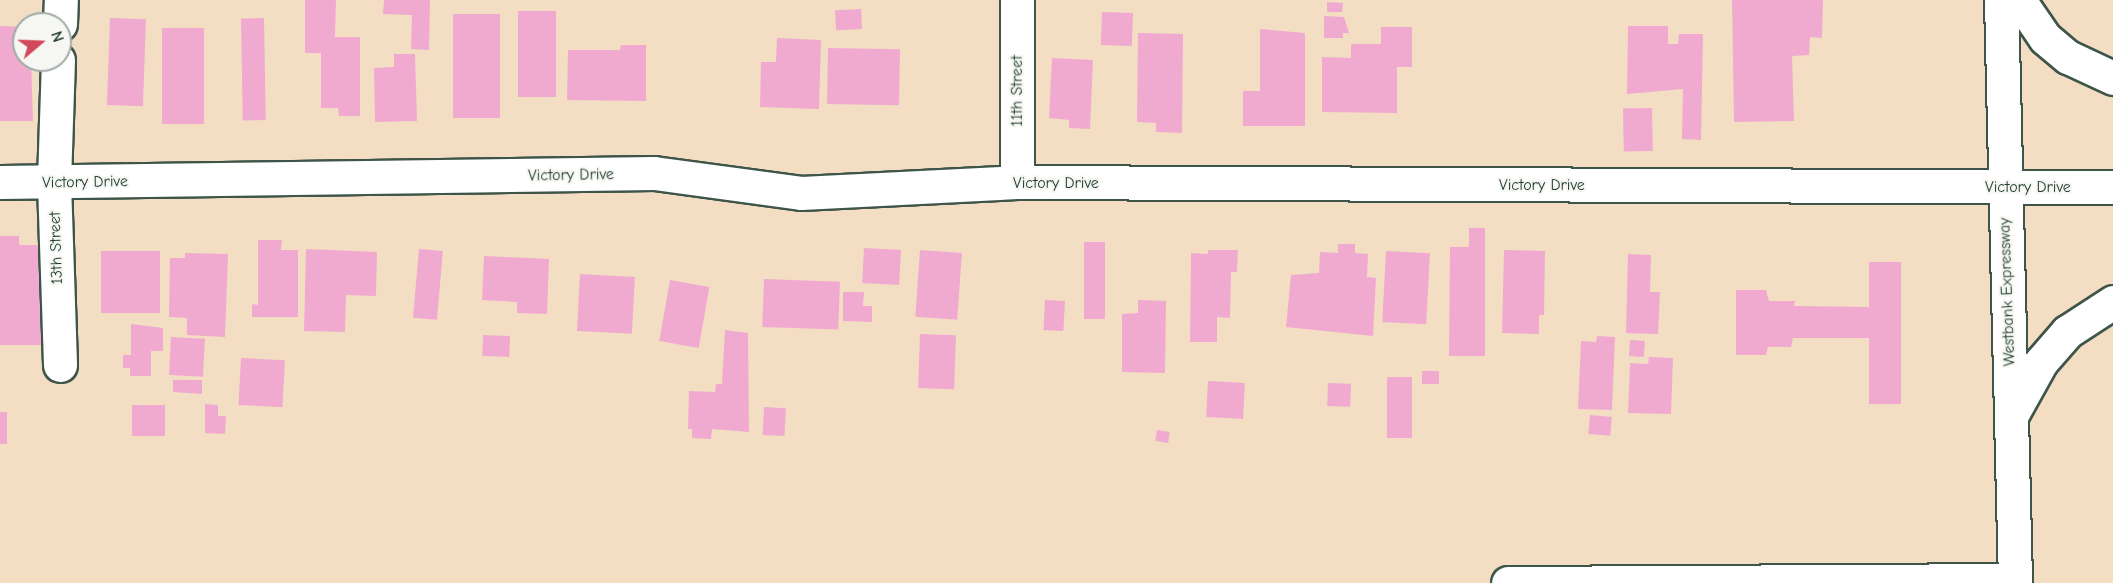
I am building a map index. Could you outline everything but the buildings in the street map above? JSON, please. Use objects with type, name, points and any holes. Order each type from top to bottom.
[{"type":"main road","name":"11th Street","points":[[1017,0],[1017,182]]},
{"type":"main road","name":"Westbank Expressway","points":[[2001,0],[2003,187],[2015,581]]},
{"type":"main road","points":[[2019,0],[2045,38],[2068,57],[2113,78]]},
{"type":"main road","name":"13th Street","points":[[58,72],[54,183],[60,365]]},
{"type":"main road","name":"Victory Drive","points":[[0,182],[654,173],[801,193],[1017,182],[2113,187]]},
{"type":"main road","points":[[2011,417],[2041,362],[2067,332],[2113,302]]},
{"type":"main road","points":[[1508,583],[2015,581]]}]
